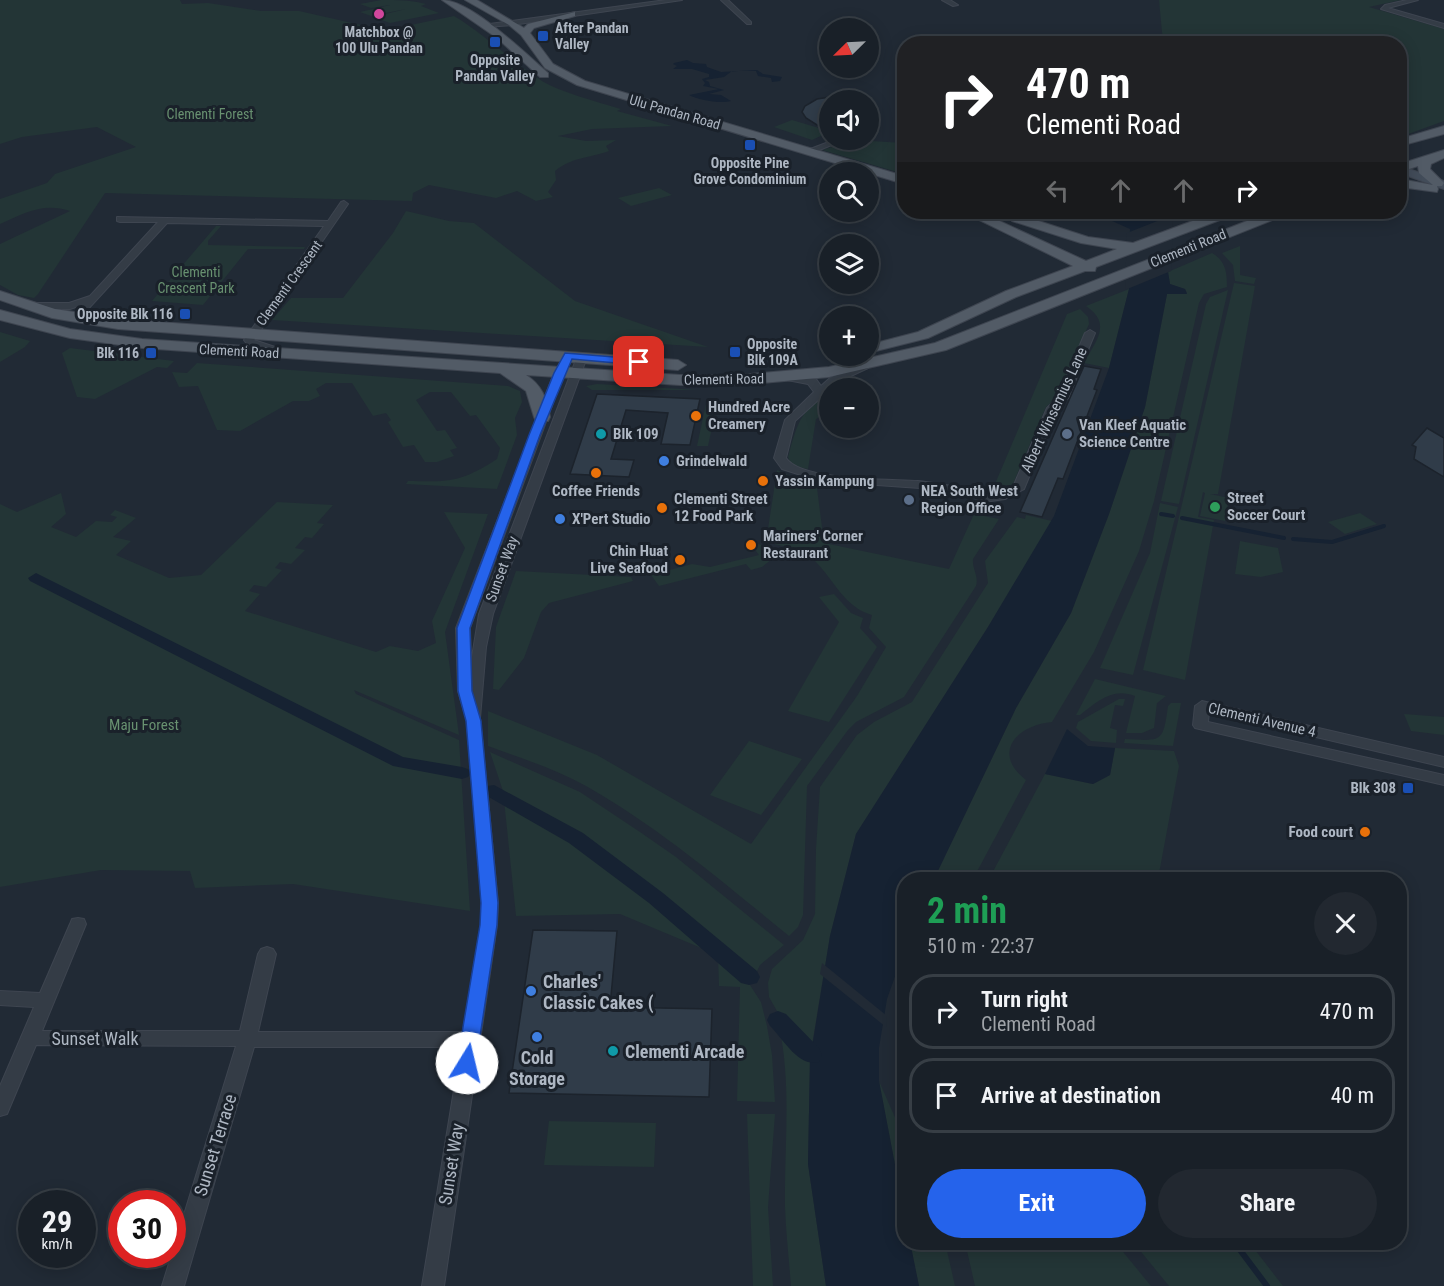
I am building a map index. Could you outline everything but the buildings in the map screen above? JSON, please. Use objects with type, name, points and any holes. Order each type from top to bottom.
[{"type":"main road","name":"Ulu Pandan Road","points":[[447,0],[514,47],[539,71],[567,87],[819,164]]},
{"type":"main road","name":"Ulu Pandan Road","points":[[470,0],[525,33],[549,66],[581,83],[897,178]]},
{"type":"main road","points":[[525,33],[531,26],[572,14]]},
{"type":"main road","points":[[514,47],[516,45],[500,30],[505,21],[538,20]]},
{"type":"main road","points":[[1407,141],[1444,130]]},
{"type":"main road","points":[[1407,151],[1444,140]]},
{"type":"main road","points":[[1407,167],[1438,156]]},
{"type":"main road","points":[[1438,156],[1426,162],[1423,170],[1440,187]]},
{"type":"main road","points":[[1407,172],[1440,187]]},
{"type":"main road","points":[[1407,179],[1440,187]]},
{"type":"main road","points":[[879,182],[897,188]]},
{"type":"main road","points":[[1407,184],[1440,187]]},
{"type":"main road","points":[[985,219],[1113,278]]},
{"type":"main road","points":[[1019,219],[1128,272]]},
{"type":"main road","points":[[1020,219],[1070,237],[1119,249]]},
{"type":"main road","name":"Clementi Road","points":[[1183,228],[1196,219]]},
{"type":"main road","name":"Clementi Road","points":[[879,353],[1011,294],[1100,260],[1119,249],[1146,242],[1208,219]]},
{"type":"main road","name":"Clementi Road","points":[[879,355],[966,338],[1262,219]]},
{"type":"main road","points":[[1011,294],[1036,272],[1047,257],[1048,254],[1041,245]]},
{"type":"main road","name":"Clementi Road","points":[[0,295],[27,306],[75,318],[252,334],[575,356],[659,364],[730,366],[819,359]]},
{"type":"main road","name":"Clementi Road","points":[[0,315],[36,326],[131,343],[680,380],[781,377],[830,366]]},
{"type":"main road","points":[[499,368],[524,379],[537,393],[542,417]]},
{"type":"street","points":[[485,25],[505,21],[538,20],[679,0]]},
{"type":"street","points":[[724,0],[749,23]]},
{"type":"street","points":[[945,0],[955,5]]},
{"type":"street","points":[[1415,0],[1387,6],[1384,9],[1444,26]]},
{"type":"street","points":[[809,151],[819,147]]},
{"type":"street","name":"Clementi Crescent","points":[[285,354],[253,344],[249,340],[344,204]]},
{"type":"street","name":"Clementi Crescent","points":[[120,219],[331,224]]},
{"type":"street","points":[[75,318],[165,220]]},
{"type":"street","points":[[27,306],[70,306],[92,298]]},
{"type":"street","name":"Albert Winsemius Lane","points":[[819,392],[790,420],[780,458],[786,467],[820,478],[920,485],[991,497],[1009,494],[1018,489],[1052,408],[1063,398],[1090,333]]},
{"type":"street","name":"Sunset Way","points":[[474,721],[465,691],[463,628],[542,417],[575,356]]},
{"type":"street","name":"Sunset Way","points":[[433,1286],[489,925],[490,903],[474,721],[479,647],[486,614],[567,373],[575,356]]},
{"type":"street","points":[[837,378],[854,366]]},
{"type":"street","points":[[781,377],[812,381],[819,392]]},
{"type":"street","name":"Clementi Avenue 4","points":[[1444,762],[1202,706],[1200,725],[1444,780]]},
{"type":"street","name":"Sunset Walk","points":[[78,924],[31,1038],[470,1040]]},
{"type":"street","points":[[247,1039],[267,954]]},
{"type":"street","points":[[0,998],[47,1000]]},
{"type":"street","points":[[0,1108],[31,1038]]},
{"type":"street","name":"Sunset Terrace","points":[[173,1286],[247,1039]]},
{"type":"green space","name":"Clementi Forest","points":[[0,0],[180,0],[182,4],[208,3],[261,11],[299,11],[361,25],[372,30],[396,28],[454,16],[547,84],[621,109],[617,111],[672,126],[592,129],[558,136],[586,141],[616,140],[606,146],[609,151],[561,166],[555,171],[556,180],[548,192],[553,197],[536,201],[517,191],[496,198],[429,185],[413,193],[412,201],[105,193],[38,294],[34,298],[18,295],[0,285],[0,244],[70,211],[43,208],[0,224],[0,199],[47,183],[55,174],[136,147],[97,127],[22,137],[0,144]]},
{"type":"green space","points":[[381,0],[404,0],[426,4],[421,6],[439,13],[390,23],[373,17],[406,9],[371,16],[360,12],[390,5],[371,8],[360,4]]},
{"type":"green space","points":[[1159,0],[1401,0],[1369,7],[1444,29],[1444,121],[1407,134],[1407,36],[1162,36]]},
{"type":"green space","points":[[792,120],[819,128],[819,137],[812,140],[774,127]]},
{"type":"green space","points":[[879,141],[897,143],[897,172],[879,167],[879,162],[863,162],[822,150],[879,150]]},
{"type":"green space","points":[[659,188],[672,195],[631,206],[618,198]]},
{"type":"green space","points":[[406,211],[449,221],[474,223],[575,301],[708,347],[272,320],[291,298],[343,298],[393,233]]},
{"type":"green space","name":"Clementi Crescent Park","points":[[216,226],[221,226],[208,241],[208,245],[305,247],[304,249],[248,249],[203,305],[152,301]]},
{"type":"green space","points":[[1240,246],[1240,275],[1256,278],[1254,284],[1235,281],[1233,265],[1222,253]]},
{"type":"green space","points":[[1212,253],[1217,256],[1225,268],[1227,287],[1204,294],[1199,303],[1154,501],[1139,551],[1094,652],[1052,722],[1028,729],[1013,742],[1010,760],[1026,780],[977,872],[937,872],[1016,708],[1071,613],[1109,514],[1145,407],[1167,294],[1187,293],[1185,289],[1170,284],[1168,272]]},
{"type":"green space","points":[[1234,283],[1255,286],[1218,494],[1210,494],[1229,498],[1225,521],[1200,516],[1205,493],[1203,492],[1198,517],[1214,520],[1185,680],[1143,670]]},
{"type":"green space","points":[[1129,289],[1109,368],[1084,363],[1097,340],[1100,326],[1099,320],[1086,306]]},
{"type":"green space","points":[[1228,290],[1179,504],[1161,501],[1206,304],[1210,297]]},
{"type":"green space","points":[[1080,309],[1088,317],[1089,324],[1057,397],[1046,407],[1012,486],[995,484],[1067,314]]},
{"type":"green space","points":[[0,332],[30,341],[25,347],[0,362]]},
{"type":"green space","points":[[70,348],[174,361],[167,368],[157,367],[95,399],[77,397],[62,353]]},
{"type":"green space","points":[[197,363],[508,386],[520,391],[522,402],[515,418],[517,435],[497,489],[406,484],[408,481],[455,479],[474,472],[497,459],[500,448],[476,415],[470,416],[451,392],[430,392],[416,400],[437,431],[445,430],[457,448],[450,450],[454,456],[437,462],[425,462],[414,445],[403,447],[388,422],[391,420],[386,413],[373,416],[352,383],[326,383],[316,389],[320,396],[309,401],[293,401],[240,431],[217,430],[198,386],[179,387],[172,372],[187,373]]},
{"type":"green space","points":[[597,384],[699,390],[592,390],[586,386]]},
{"type":"green space","points":[[707,399],[718,400],[708,446],[697,446]]},
{"type":"green space","points":[[819,399],[819,417],[816,419],[808,469],[797,467],[790,462],[788,457],[797,428],[811,405]]},
{"type":"green space","points":[[777,470],[817,488],[824,543],[949,569],[974,514],[999,519],[973,559],[976,586],[904,697],[856,722],[807,786],[803,915],[798,927],[789,936],[691,857],[613,802],[562,774],[488,746],[488,711],[597,755],[751,844],[857,696],[886,647],[869,628],[872,615],[854,606],[815,561],[798,551],[766,542]]},
{"type":"green space","name":"Maju Forest","points":[[61,493],[66,514],[51,527],[76,537],[96,521],[112,522],[117,517],[110,515],[115,510],[136,518],[113,537],[131,541],[116,555],[169,578],[201,575],[277,502],[333,505],[317,523],[324,524],[312,538],[305,537],[295,548],[305,550],[291,564],[280,562],[275,568],[282,570],[266,587],[254,585],[249,591],[260,594],[245,611],[376,652],[390,646],[418,651],[436,643],[432,621],[465,548],[444,512],[488,514],[445,632],[459,735],[354,690],[356,694],[459,740],[470,911],[293,884],[195,888],[190,871],[101,870],[0,887],[0,504],[17,512]]},
{"type":"green space","points":[[1160,503],[1178,507],[1133,675],[1100,668],[1150,553]]},
{"type":"green space","points":[[1360,513],[1377,524],[1345,534],[1328,522]]},
{"type":"green space","points":[[1026,515],[1052,521],[988,627],[856,834],[830,936],[811,1051],[781,1018],[769,997],[768,983],[772,969],[803,940],[815,914],[820,787],[857,735],[874,722],[912,702],[988,583],[985,561],[1017,517],[1025,519]]},
{"type":"green space","points":[[1240,541],[1278,548],[1283,572],[1261,577],[1235,574]]},
{"type":"green space","points":[[758,544],[782,551],[762,567],[751,570],[746,564],[659,586],[651,575],[692,564],[710,567],[759,555],[756,551]]},
{"type":"green space","points":[[516,571],[631,577],[633,581],[549,603],[541,612],[524,658],[499,690],[493,689],[496,627]]},
{"type":"green space","points":[[834,594],[851,613],[863,618],[860,628],[877,647],[829,722],[788,711],[839,622],[819,597]]},
{"type":"green space","points":[[1095,679],[1166,696],[1157,703],[1154,728],[1142,733],[1126,733],[1135,696],[1127,694],[1119,693],[1105,697],[1080,715],[1076,715]]},
{"type":"green space","points":[[1119,699],[1125,699],[1123,706],[1115,705],[1110,728],[1117,730],[1116,743],[1091,741],[1076,728],[1078,722]]},
{"type":"green space","points":[[1171,703],[1181,703],[1173,746],[1124,743],[1125,739],[1147,740],[1158,737],[1162,733],[1168,706]]},
{"type":"green space","points":[[1404,714],[1444,717],[1444,735],[1411,731]]},
{"type":"green space","points":[[749,741],[802,759],[761,815],[710,795]]},
{"type":"green space","points":[[1115,748],[1174,751],[1179,766],[1159,872],[993,872],[1045,774],[1093,784],[1110,775]]},
{"type":"green space","points":[[490,752],[580,792],[676,857],[784,945],[760,965],[755,975],[660,896],[578,835],[504,794]]},
{"type":"green space","points":[[504,800],[575,841],[653,900],[718,955],[620,914],[516,916]]},
{"type":"green space","points":[[718,955],[746,979],[761,1002],[772,1055],[775,1102],[737,1101],[740,987],[719,986]]},
{"type":"green space","points":[[779,1026],[810,1060],[808,1164],[826,1286],[791,1286],[785,1207],[785,1071]]},
{"type":"green space","points":[[879,1081],[897,1122],[897,1175]]},
{"type":"green space","points":[[747,1114],[775,1114],[768,1207],[773,1286],[753,1286]]},
{"type":"green space","points":[[549,1121],[656,1123],[654,1167],[544,1165]]},
{"type":"green space","points":[[912,1250],[947,1250],[955,1286],[919,1286]]},
{"type":"green space","points":[[967,1250],[1122,1250],[1151,1286],[975,1286]]},
{"type":"green space","points":[[1140,1250],[1255,1250],[1283,1286],[1169,1286]]},
{"type":"water","points":[[687,60],[706,64],[707,67],[721,72],[731,71],[724,77],[705,80],[710,86],[724,90],[709,94],[721,95],[731,101],[710,101],[689,95],[719,89],[703,86],[705,83],[702,79],[709,77],[709,74],[692,69],[673,69],[677,66],[674,63]]},
{"type":"water","points":[[757,70],[763,74],[782,77],[780,81],[772,82],[771,78],[758,76],[756,71],[739,71]]},
{"type":"water","points":[[1108,219],[1170,219],[1168,272],[1170,284],[1185,289],[1187,294],[1167,294],[1145,407],[1109,514],[1071,613],[1016,708],[937,872],[897,872],[897,971],[887,999],[879,1048],[879,1081],[897,1175],[897,1250],[912,1250],[919,1286],[826,1286],[808,1164],[810,1060],[830,936],[856,834],[988,627],[1054,516],[1109,368],[1129,289],[1130,229]]},
{"type":"water","points":[[1067,729],[1088,746],[1115,748],[1110,775],[1093,784],[1045,774]]},
{"type":"pier","points":[[1162,219],[1172,219],[1171,271],[1125,290],[1127,233]]},
{"type":"pier","points":[[822,963],[887,1016],[886,1027],[820,974]]},
{"type":"waterway","points":[[1161,514],[1173,516]]},
{"type":"waterway","points":[[1182,518],[1284,538]]},
{"type":"waterway","points":[[1293,539],[1332,542],[1384,526]]},
{"type":"waterway","points":[[36,578],[399,762],[462,773]]},
{"type":"waterway","points":[[494,791],[576,838],[656,898],[749,977]]},
{"type":"waterway","points":[[778,1020],[811,1055]]},
{"type":"waterway","points":[[1240,1250],[1267,1286]]},
{"type":"place","name":"Matchbox @ 100 Ulu Pandan","points":[[379,14]]},
{"type":"place","name":"After Pandan Valley","points":[[543,36]]},
{"type":"place","name":"Opposite Pandan Valley","points":[[495,42]]},
{"type":"place","name":"Opposite Pine Grove Condominium","points":[[750,145]]},
{"type":"place","name":"Opposite Blk 116","points":[[185,314]]},
{"type":"place","name":"Opposite Blk 109A","points":[[735,352]]},
{"type":"place","name":"Blk 116","points":[[151,353]]},
{"type":"place","name":"Hundred Acre Creamery","points":[[696,416]]},
{"type":"place","name":"Blk 109","points":[[601,434]]},
{"type":"place","name":"Van Kleef Aquatic Science Centre","points":[[1067,434]]},
{"type":"place","name":"Grindelwald","points":[[664,461]]},
{"type":"place","name":"Coffee Friends","points":[[596,473]]},
{"type":"place","name":"Yassin Kampung","points":[[763,481]]},
{"type":"place","name":"NEA South West Region Office","points":[[909,500]]},
{"type":"place","name":"Street Soccer Court","points":[[1215,507]]},
{"type":"place","name":"Clementi Street 12 Food Park","points":[[662,508]]},
{"type":"place","name":"X'Pert Studio","points":[[560,519]]},
{"type":"place","name":"Mariners' Corner Restaurant","points":[[751,545]]},
{"type":"place","name":"Chin Huat Live Seafood","points":[[680,560]]},
{"type":"place","name":"Blk 308","points":[[1408,788]]},
{"type":"place","name":"Food court","points":[[1365,832]]},
{"type":"place","name":"Charles' Classic Cakes (","points":[[531,991]]},
{"type":"place","name":"Cold Storage","points":[[537,1037]]},
{"type":"place","name":"Clementi Arcade","points":[[613,1051]]},
{"type":"route","points":[[467,1063],[489,925],[490,903],[474,721],[465,691],[463,628],[535,435],[568,356],[639,362]]}]
